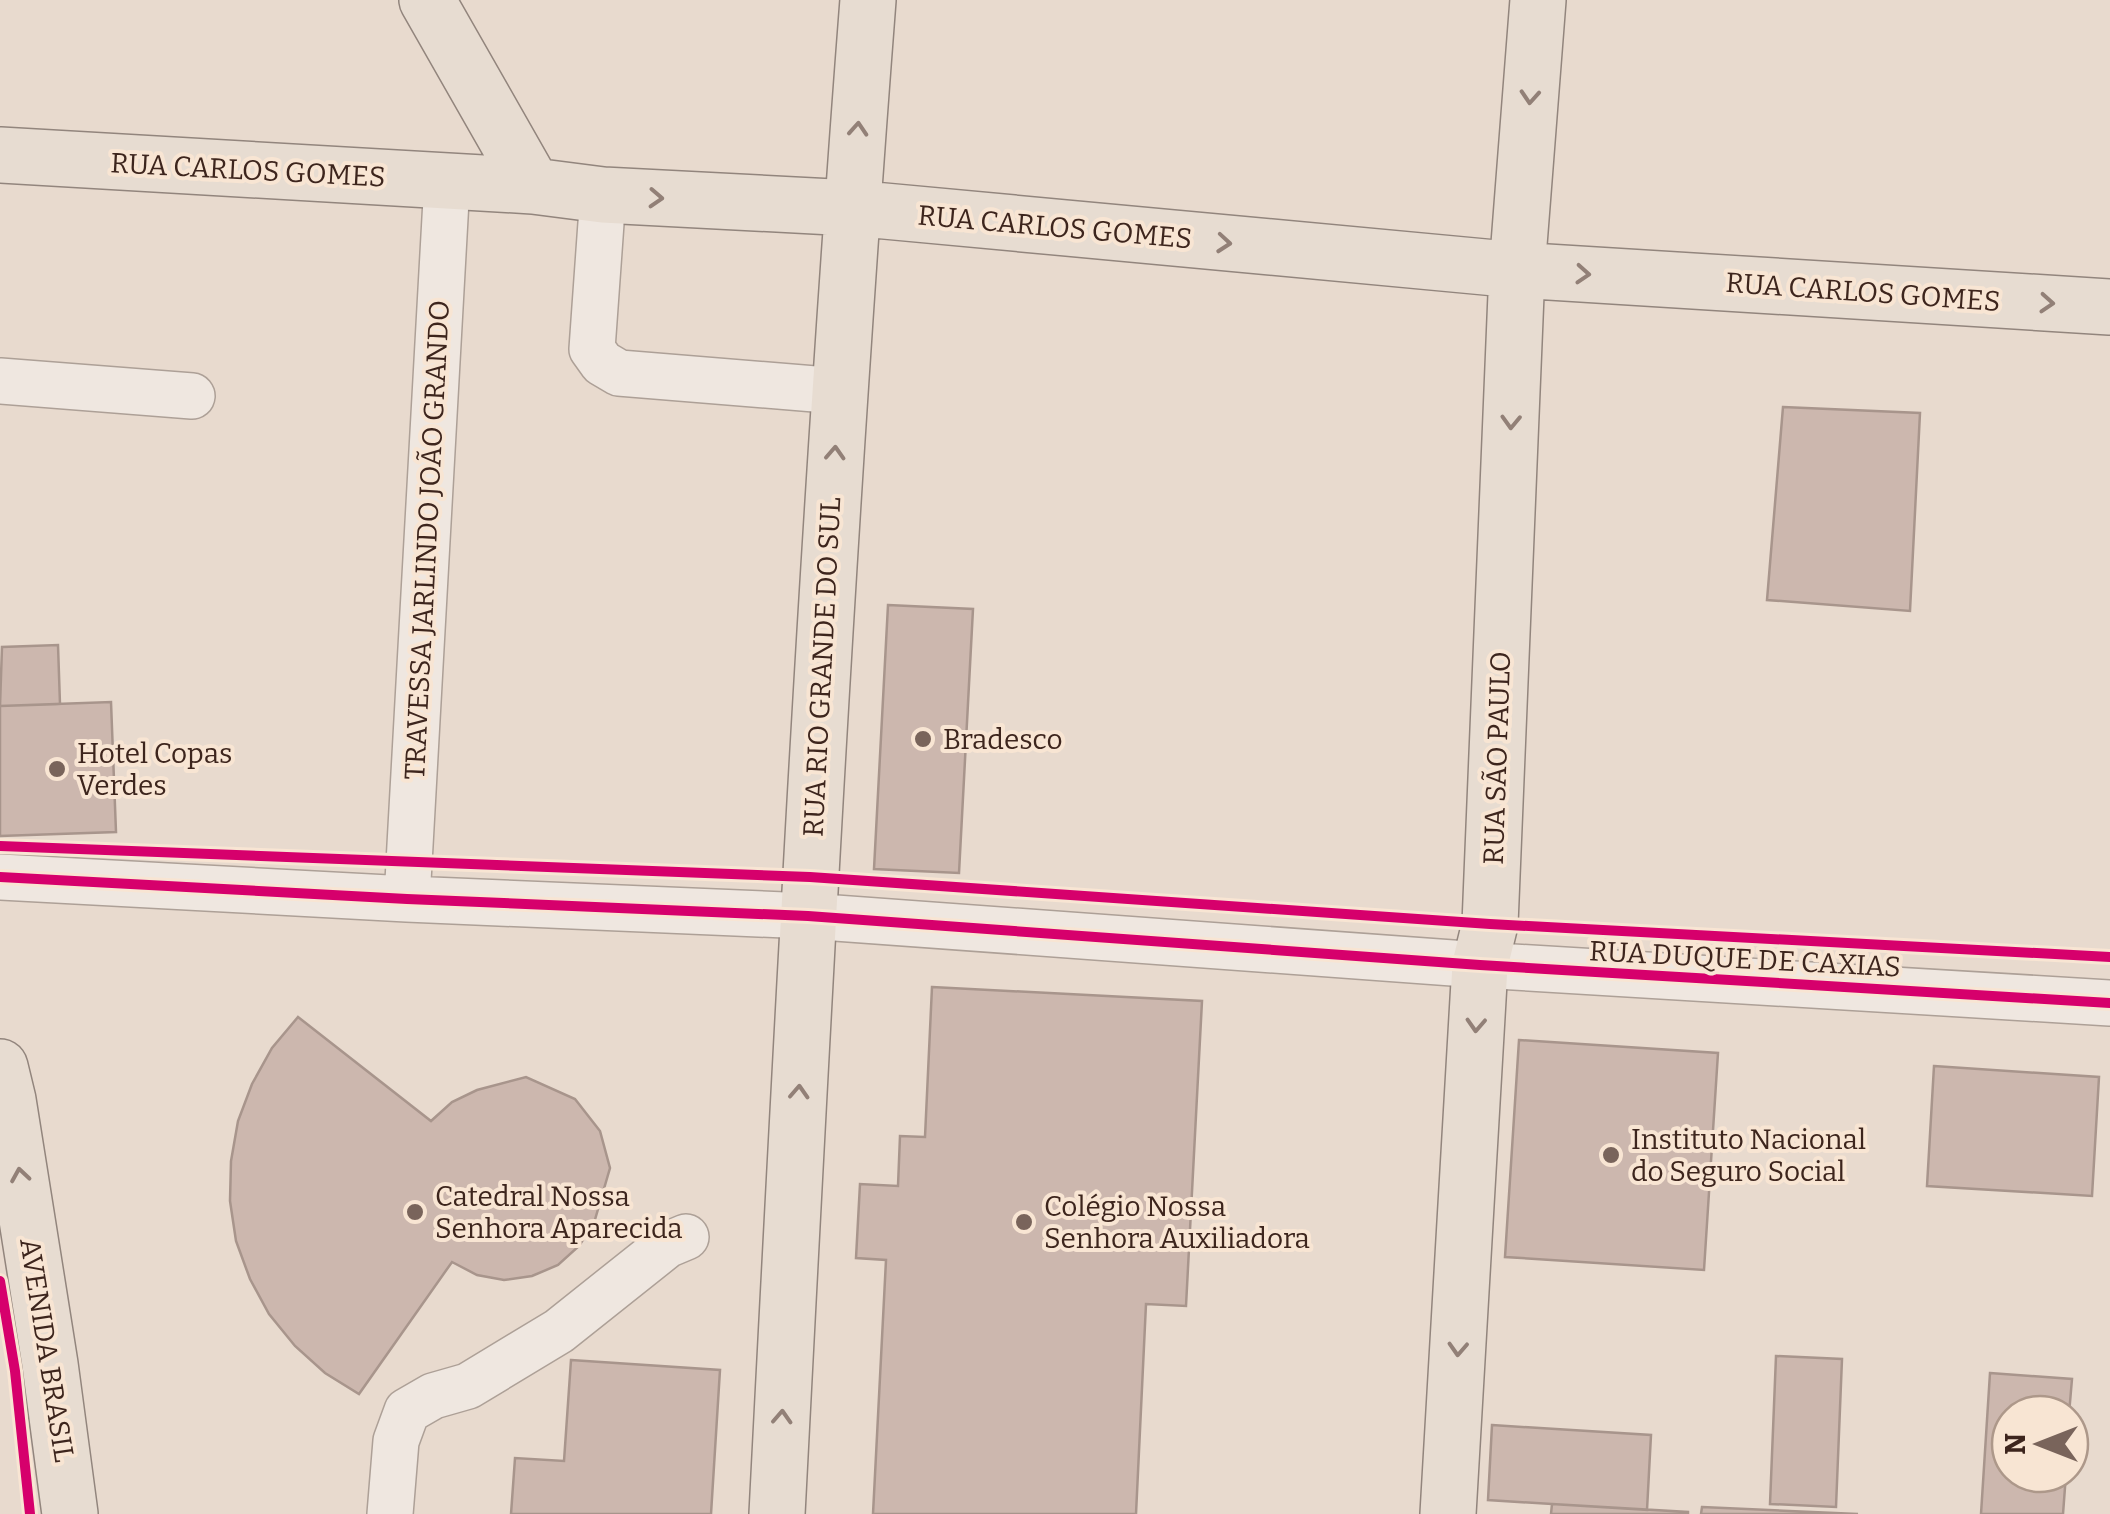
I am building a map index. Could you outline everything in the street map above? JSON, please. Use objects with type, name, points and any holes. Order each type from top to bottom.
[{"type":"main road","points":[[427,0],[533,186]]},
{"type":"main road","name":"RUA RIO GRANDE DO SUL","points":[[777,1514],[839,391],[868,0]]},
{"type":"main road","name":"RUA SÃO PAULO","points":[[1448,1514],[1480,966],[1490,924],[1517,270],[1538,0]]},
{"type":"main road","name":"RUA CARLOS GOMES","points":[[1,158],[533,186],[604,195],[852,208],[1517,270],[2110,307]]},
{"type":"main road","name":"AVENIDA BRASIL","points":[[0,1068],[50,1364],[70,1514]]},
{"type":"street","name":"TRAVESSA JARLINDO JOÃO GRANDO","points":[[407,898],[447,182]]},
{"type":"street","points":[[604,195],[592,350],[602,363],[619,373],[839,391]]},
{"type":"street","points":[[0,381],[192,396]]},
{"type":"street","name":"RUA DUQUE DE CAXIAS","points":[[0,877],[808,916],[1480,966],[2110,1003]]},
{"type":"street","points":[[390,1514],[396,1441],[407,1411],[432,1396],[468,1386],[559,1332],[668,1245],[686,1237]]},
{"type":"building","points":[[1783,407],[1920,413],[1910,611],[1767,600]]},
{"type":"building","name":"Bradesco","points":[[888,605],[973,609],[959,873],[874,869]]},
{"type":"building","points":[[58,645],[60,704],[0,706],[2,647]]},
{"type":"building","name":"Hotel Copas Verdes","points":[[111,702],[116,832],[0,836],[0,706]]},
{"type":"building","name":"Colégio Nossa Senhora Auxiliadora","points":[[932,987],[1202,1001],[1186,1306],[1146,1304],[1136,1514],[873,1514],[886,1260],[856,1258],[860,1184],[898,1186],[900,1136],[925,1137]]},
{"type":"building","name":"Catedral Nossa Senhora Aparecida","points":[[298,1017],[431,1121],[452,1102],[477,1090],[526,1077],[575,1099],[600,1131],[610,1168],[594,1223],[579,1246],[558,1265],[532,1276],[504,1280],[477,1275],[452,1262],[359,1394],[325,1373],[295,1346],[269,1314],[236,1241],[230,1201],[238,1121],[272,1048]]},
{"type":"building","name":"Instituto Nacional do Seguro Social","points":[[1519,1040],[1718,1053],[1704,1270],[1505,1257]]},
{"type":"building","points":[[1934,1066],[2099,1077],[2092,1196],[1927,1186]]},
{"type":"building","points":[[1776,1356],[1842,1359],[1836,1507],[1770,1504]]},
{"type":"building","points":[[571,1360],[720,1370],[711,1514],[511,1514],[515,1458],[564,1461]]},
{"type":"building","points":[[1990,1373],[2072,1379],[2071,1394],[1990,1394],[1990,1494],[2064,1494],[2063,1514],[1981,1514]]},
{"type":"building","points":[[1492,1425],[1651,1435],[1647,1510],[1488,1500]]},
{"type":"building","points":[[1552,1504],[1688,1512],[1688,1514],[1551,1514]]},
{"type":"building","points":[[1702,1507],[1858,1514],[1701,1514]]},
{"type":"cycle path","points":[[0,846],[810,877],[1490,924],[2110,957]]},
{"type":"cycle path","points":[[0,877],[808,916],[1480,965],[2110,1003]]},
{"type":"cycle path","points":[[0,1281],[15,1371],[30,1514]]},
{"type":"place","name":"Bradesco","points":[[923,739]]},
{"type":"place","name":"Hotel Copas Verdes","points":[[57,769]]},
{"type":"place","name":"Instituto Nacional do Seguro Social","points":[[1611,1155]]},
{"type":"place","name":"Catedral Nossa Senhora Aparecida","points":[[415,1212]]},
{"type":"place","name":"Colégio Nossa Senhora Auxiliadora","points":[[1024,1222]]}]
